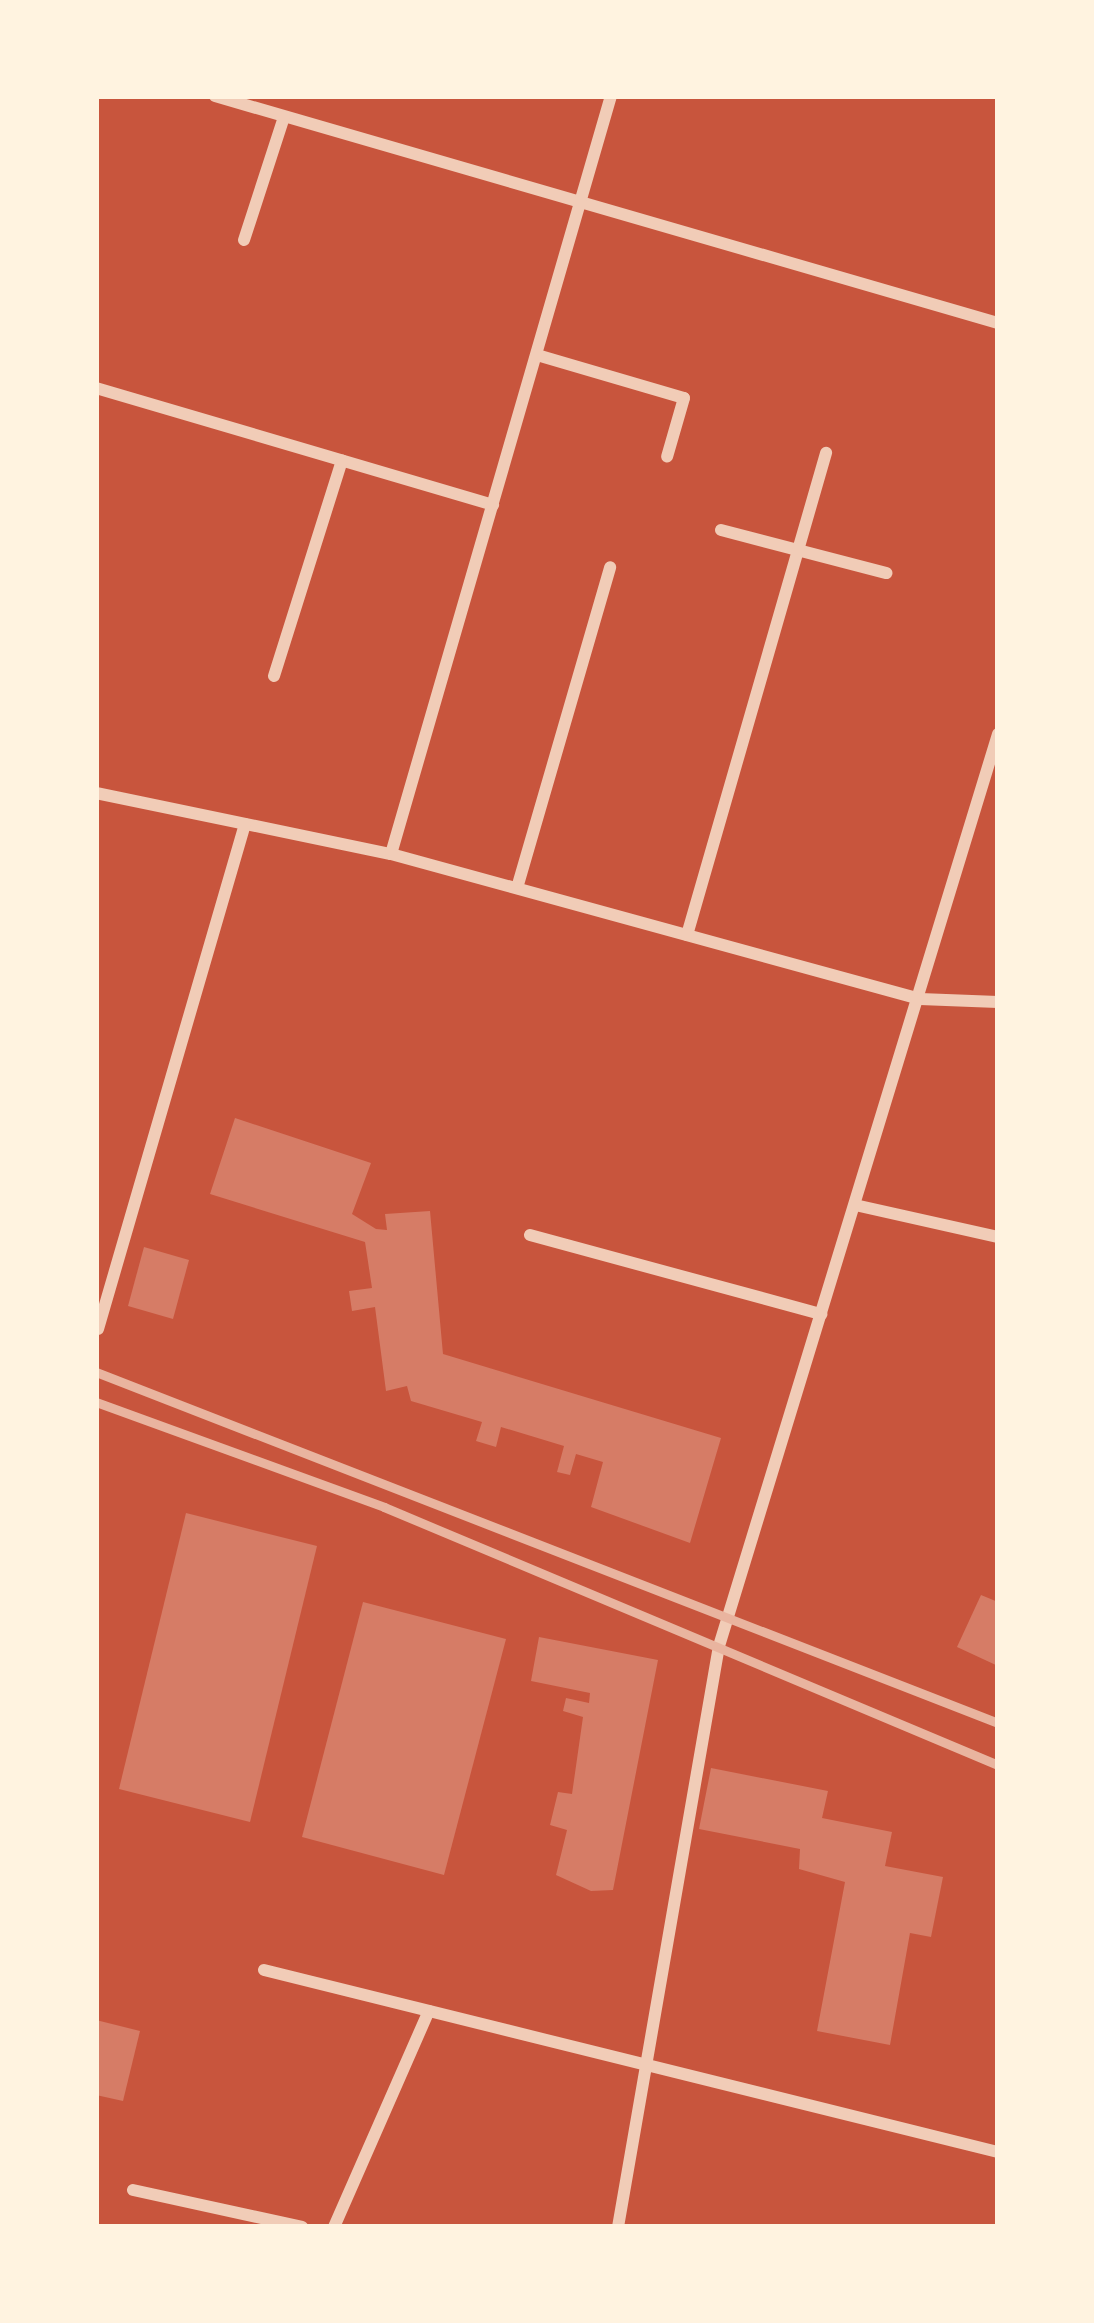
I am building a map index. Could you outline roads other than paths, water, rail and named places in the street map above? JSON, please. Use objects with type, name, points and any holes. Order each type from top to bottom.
[{"type":"street","points":[[215,96],[260,103],[284,117],[581,207],[998,323]]},
{"type":"street","points":[[391,854],[611,96]]},
{"type":"street","points":[[244,240],[284,117]]},
{"type":"street","points":[[537,355],[684,398],[667,457]]},
{"type":"street","points":[[96,388],[493,505]]},
{"type":"street","points":[[687,935],[826,453]]},
{"type":"street","points":[[274,676],[342,460]]},
{"type":"street","points":[[721,530],[886,573]]},
{"type":"street","points":[[517,888],[610,567]]},
{"type":"street","points":[[617,2227],[715,1665],[998,734]]},
{"type":"street","points":[[96,793],[391,854],[920,999],[998,1002]]},
{"type":"street","points":[[98,1329],[244,824]]},
{"type":"street","points":[[855,1204],[998,1237]]},
{"type":"street","points":[[530,1234],[821,1314]]},
{"type":"street","points":[[264,1970],[998,2152]]},
{"type":"street","points":[[334,2227],[429,2011]]},
{"type":"street","points":[[133,2190],[302,2227]]},
{"type":"railway","points":[[96,1372],[998,1723]]},
{"type":"railway","points":[[96,1402],[384,1507],[998,1765]]}]
